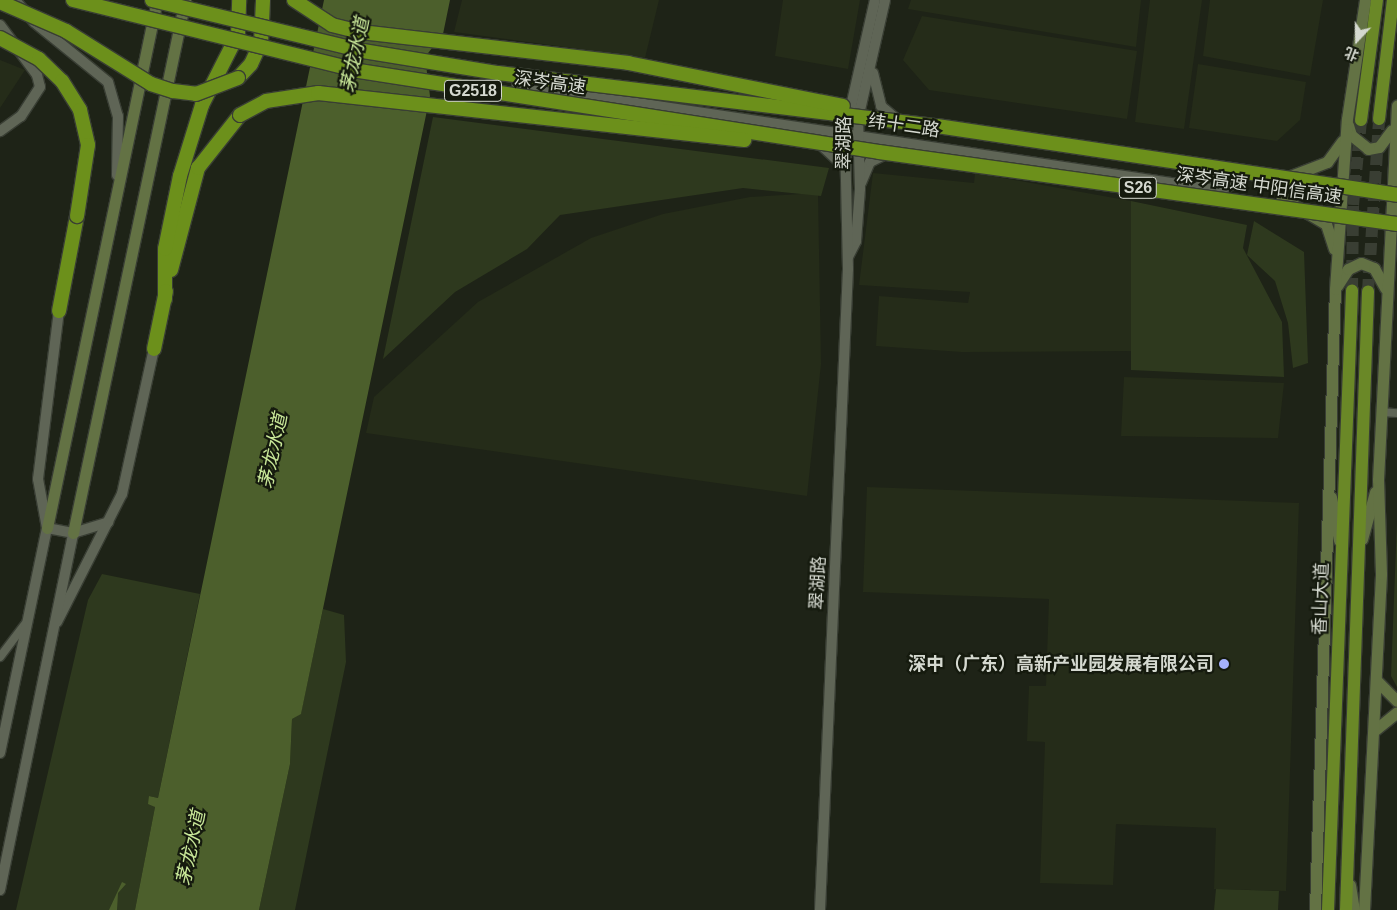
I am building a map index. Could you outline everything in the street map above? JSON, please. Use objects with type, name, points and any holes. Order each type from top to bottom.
[{"type":"highway","name":"深岑高速","points":[[73,0],[359,71],[879,152]]},
{"type":"highway","name":"深岑高速","points":[[152,0],[363,51],[498,73],[937,126]]},
{"type":"highway","points":[[165,299],[168,228],[202,105],[238,34],[239,0]]},
{"type":"highway","points":[[0,2],[66,31],[151,84],[196,94],[221,88],[252,64],[261,42],[263,0]]},
{"type":"highway","points":[[294,0],[332,24],[361,32],[628,63],[937,126]]},
{"type":"highway","points":[[1361,120],[1377,0]]},
{"type":"highway","points":[[1379,119],[1393,0]]},
{"type":"highway","points":[[0,38],[39,60],[62,81],[80,110],[88,145],[78,216],[59,311]]},
{"type":"highway","points":[[154,349],[182,214],[198,168],[240,115],[266,100],[318,93],[629,129],[879,152]]},
{"type":"highway","name":"深岑高速 中阳信高速","points":[[937,126],[1397,195]]},
{"type":"highway","name":"深岑高速 中阳信高速","points":[[879,152],[1397,224]]},
{"type":"highway","name":"香山大道","points":[[1328,910],[1352,290]]},
{"type":"highway","name":"香山大道","points":[[1346,910],[1368,291]]},
{"type":"main road","points":[[47,528],[157,0]]},
{"type":"main road","points":[[73,533],[185,0]]},
{"type":"main road","points":[[1315,910],[1334,290],[1347,118],[1365,0]]},
{"type":"main road","points":[[1347,118],[1350,135],[1368,149],[1389,139],[1397,106]]},
{"type":"main road","points":[[1364,910],[1377,681],[1378,480],[1386,287],[1395,154],[1394,123]]},
{"type":"main road","points":[[1273,178],[1296,176],[1328,162],[1346,132]]},
{"type":"main road","points":[[1282,198],[1326,224],[1337,261]]},
{"type":"main road","points":[[1386,287],[1397,254]]},
{"type":"main road","points":[[1334,290],[1348,269],[1361,263],[1383,278],[1386,287]]},
{"type":"main road","points":[[1328,476],[1341,552]]},
{"type":"main road","points":[[1358,553],[1378,480]]},
{"type":"main road","points":[[1377,681],[1397,700]]},
{"type":"main road","points":[[1375,730],[1397,712]]},
{"type":"main road","points":[[1347,869],[1354,910]]},
{"type":"main road","points":[[1320,910],[1329,874]]},
{"type":"street","points":[[15,0],[34,22],[108,82],[118,116],[116,194]]},
{"type":"street","name":"翠湖路","points":[[820,910],[848,257],[844,242],[845,133],[846,117],[875,0]]},
{"type":"street","name":"翠湖路","points":[[848,257],[856,240],[860,189],[858,118],[873,68],[885,0]]},
{"type":"street","points":[[0,25],[37,76],[40,87],[21,116],[0,131]]},
{"type":"street","points":[[873,68],[881,106],[906,125]]},
{"type":"street","points":[[766,105],[835,104],[847,97],[856,74]]},
{"type":"street","points":[[571,93],[574,78],[906,125]]},
{"type":"street","name":"纬十二路","points":[[517,85],[1218,190],[1231,185],[1211,169],[906,125]]},
{"type":"street","points":[[795,126],[845,167]]},
{"type":"street","points":[[860,189],[870,162],[913,144]]},
{"type":"street","points":[[0,753],[31,613],[47,528],[39,500],[38,465],[59,311]]},
{"type":"street","points":[[50,634],[110,521],[127,480],[154,349]]},
{"type":"street","points":[[1381,412],[1397,413]]},
{"type":"street","points":[[47,528],[73,533],[110,521]]},
{"type":"street","points":[[0,890],[50,634],[73,533]]},
{"type":"street","points":[[0,657],[31,613]]},
{"type":"shaded area","points":[[462,0],[659,0],[645,58],[454,32]]},
{"type":"shaded area","points":[[783,0],[860,0],[848,69],[775,56]]},
{"type":"shaded area","points":[[911,0],[1141,0],[1136,47],[908,9]]},
{"type":"shaded area","points":[[1150,0],[1202,0],[1184,129],[1135,122]]},
{"type":"shaded area","points":[[1210,0],[1323,0],[1310,76],[1203,56]]},
{"type":"shaded area","points":[[922,16],[1137,51],[1127,119],[929,90],[903,60]]},
{"type":"shaded area","points":[[0,60],[25,70],[0,108]]},
{"type":"shaded area","points":[[1198,64],[1306,82],[1300,120],[1277,141],[1189,128]]},
{"type":"shaded area","points":[[433,117],[829,168],[821,196],[743,188],[560,215],[527,249],[455,292],[383,359]]},
{"type":"shaded area","points":[[873,173],[974,183],[975,173],[1131,201],[1131,351],[962,352],[876,346],[879,296],[968,303],[970,292],[859,285]]},
{"type":"shaded area","points":[[818,193],[821,364],[807,496],[366,433],[374,397],[478,302],[591,238],[663,214],[750,197]]},
{"type":"shaded area","points":[[1131,201],[1247,225],[1243,248],[1282,322],[1284,377],[1131,370]]},
{"type":"shaded area","points":[[1254,221],[1304,252],[1308,363],[1293,368],[1288,323],[1275,281],[1247,255]]},
{"type":"shaded area","points":[[1124,377],[1284,383],[1278,438],[1121,436]]},
{"type":"shaded area","points":[[867,487],[1299,503],[1286,891],[1214,889],[1216,828],[1116,824],[1113,885],[1040,883],[1045,742],[1027,741],[1029,686],[1046,686],[1049,599],[863,592]]},
{"type":"shaded area","points":[[1397,522],[1397,687],[1391,676]]},
{"type":"shaded area","points":[[102,574],[200,594],[158,798],[149,796],[155,807],[135,910],[16,910],[88,600]]},
{"type":"shaded area","points":[[323,609],[344,615],[346,662],[295,910],[259,910],[290,764],[292,719],[301,713]]},
{"type":"shaded area","points":[[1216,889],[1279,891],[1278,910],[1214,910]]},
{"type":"water","name":"茅龙水道","points":[[324,0],[450,0],[443,34],[425,57],[430,96],[301,714],[292,719],[290,764],[259,910],[135,910],[155,807],[148,804],[149,796],[158,798]]},
{"type":"water","points":[[122,882],[126,884],[118,893],[117,910],[109,910]]},
{"type":"tunnel","points":[[1368,291],[1379,119]]},
{"type":"tunnel","points":[[1352,290],[1353,205],[1361,120]]},
{"type":"place","name":"深中（广东）高新产业园发展有限公司","points":[[1224,664]]}]
